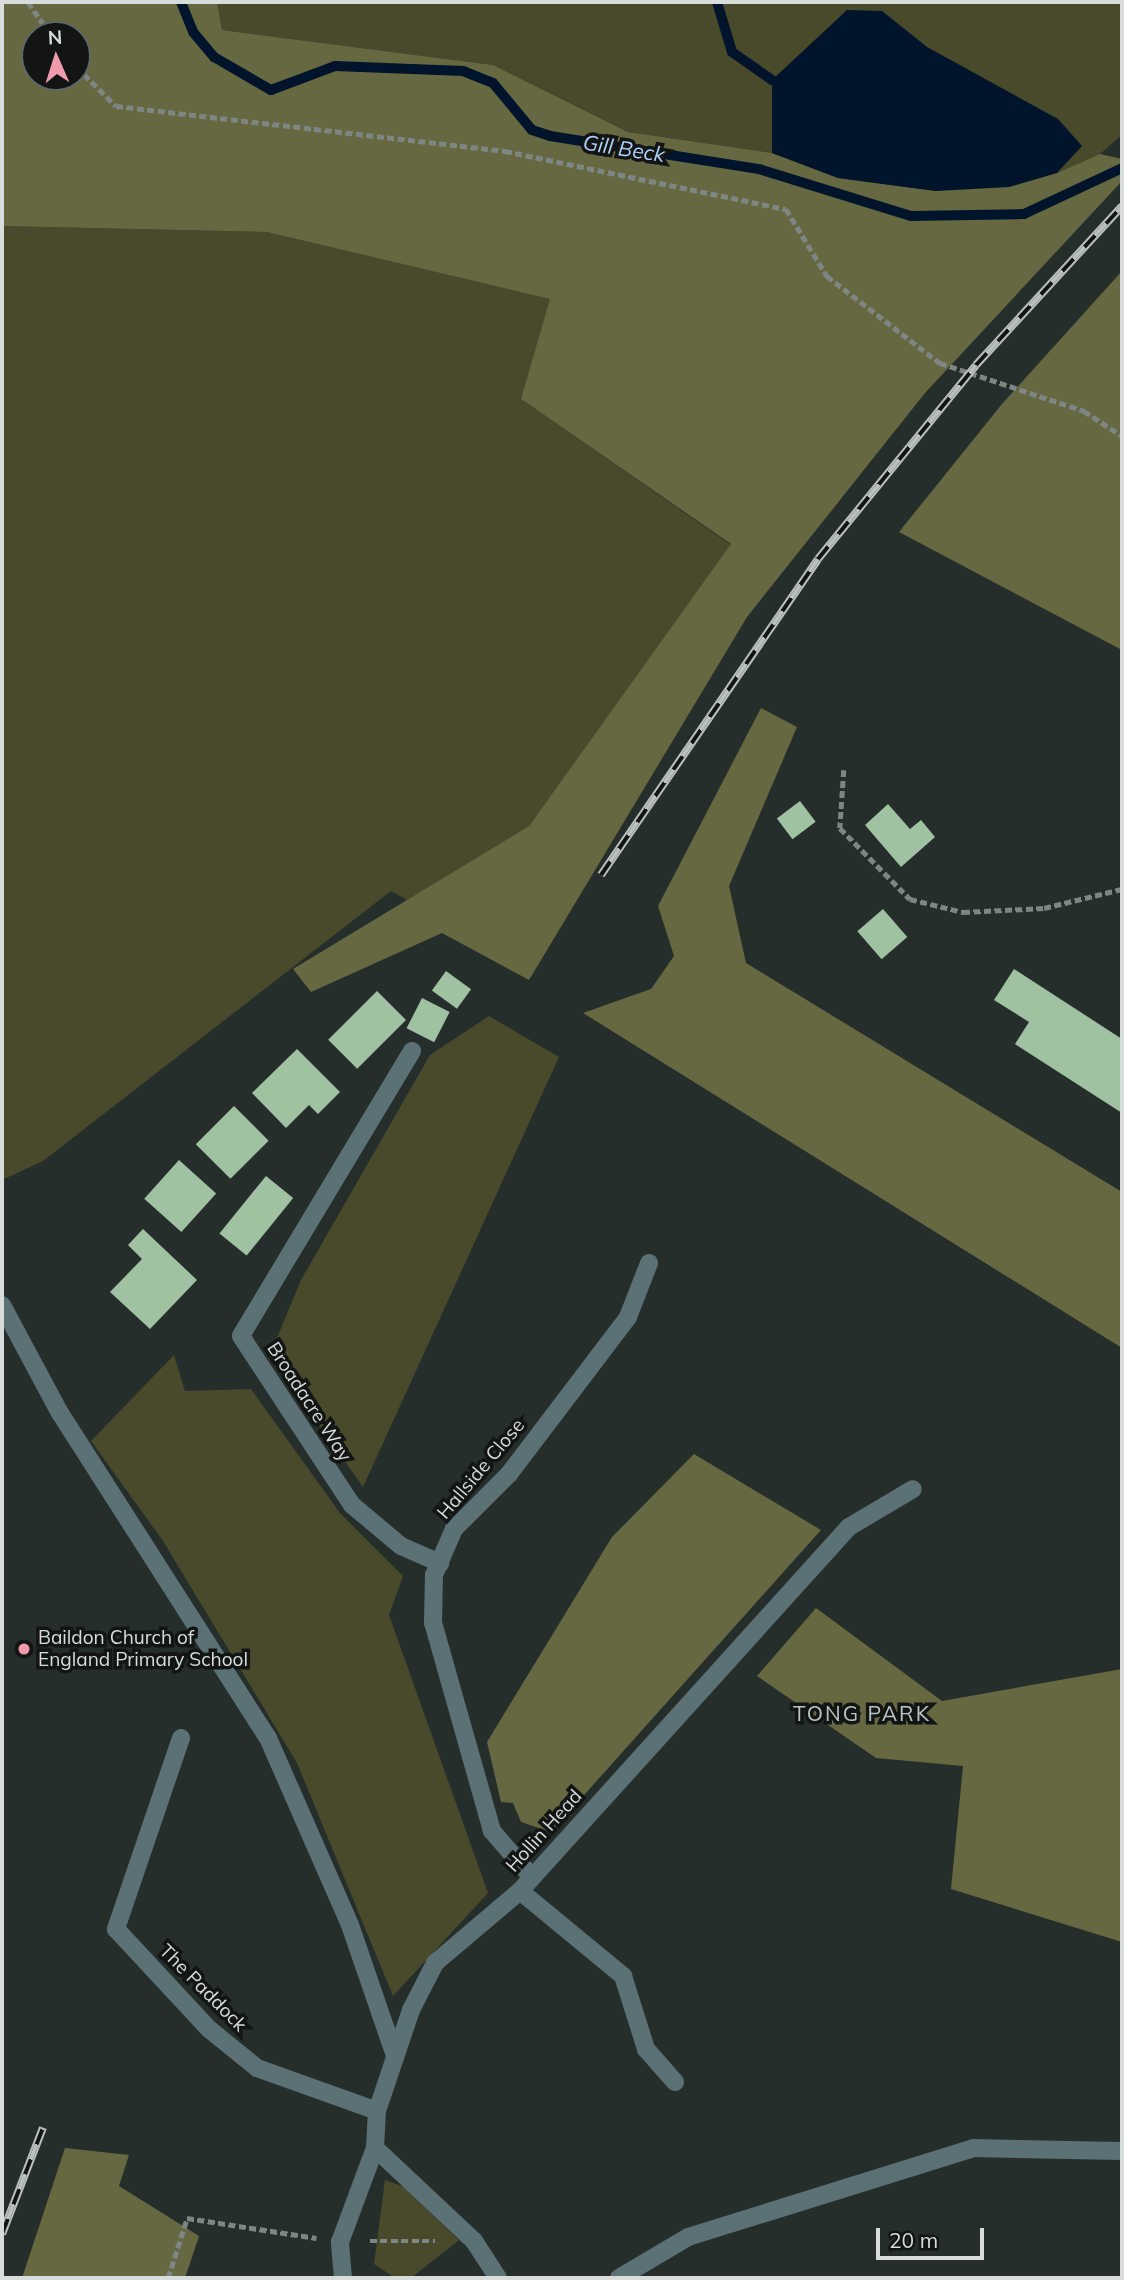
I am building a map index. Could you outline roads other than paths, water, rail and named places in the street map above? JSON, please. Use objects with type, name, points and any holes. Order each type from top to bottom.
[{"type":"street","name":"Broadacre Way","points":[[412,1051],[241,1336],[352,1506],[401,1546],[440,1563]]},
{"type":"street","name":"Hallside Close","points":[[649,1263],[628,1317],[509,1474],[454,1529],[440,1563],[433,1623],[492,1831],[525,1883],[623,1976],[646,2049],[675,2082]]},
{"type":"street","points":[[2,1305],[60,1413],[268,1738],[350,1925],[395,2056]]},
{"type":"street","name":"Hollin Head","points":[[343,2278],[340,2242],[375,2148],[377,2111],[395,2056],[435,1963],[525,1883],[849,1527],[913,1489]]},
{"type":"street","name":"The Paddock","points":[[181,1738],[138,1855],[116,1929],[209,2029],[257,2068],[377,2111]]},
{"type":"street","points":[[375,2148],[474,2241],[498,2278]]},
{"type":"street","points":[[620,2278],[688,2237],[973,2148],[1122,2151]]},
{"type":"water","points":[[847,10],[882,11],[927,47],[1058,119],[1082,146],[1057,173],[1009,187],[936,191],[838,178],[772,153],[772,80]]},
{"type":"waterway","name":"Gill Beck","points":[[181,2],[193,32],[214,57],[271,90],[335,66],[463,71],[493,83],[532,130],[550,136],[759,169],[911,216],[1024,214],[1122,168]]},
{"type":"waterway","points":[[717,2],[732,52],[772,80]]},
{"type":"railway","points":[[601,875],[818,559],[976,365],[1122,206]]},
{"type":"railway","points":[[2,2234],[43,2128]]},
{"type":"place","name":"Baildon Church of England Primary School","points":[[24,1649]]},
{"type":"district","name":"TONG PARK","points":[[862,1713]]}]
